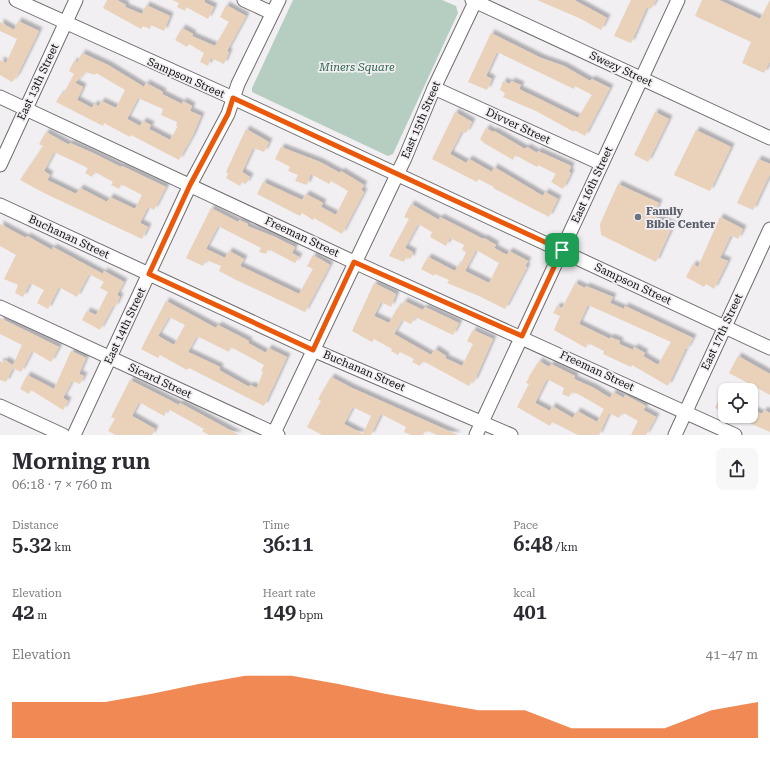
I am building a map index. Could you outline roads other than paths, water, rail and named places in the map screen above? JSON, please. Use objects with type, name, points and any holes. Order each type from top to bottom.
[{"type":"street","name":"Sampson Street","points":[[16,0],[65,24],[233,98],[770,348]]},
{"type":"street","name":"East 13th Street","points":[[0,164],[76,0]]},
{"type":"street","points":[[244,0],[272,13]]},
{"type":"street","name":"East 14th Street","points":[[74,435],[190,185],[228,114],[238,84],[279,0]]},
{"type":"street","name":"Swezy Street","points":[[474,0],[770,138]]},
{"type":"street","name":"East 15th Street","points":[[275,434],[354,262],[397,175],[474,0]]},
{"type":"street","name":"East 16th Street","points":[[476,435],[678,0]]},
{"type":"street","name":"Divver Street","points":[[434,88],[602,164]]},
{"type":"street","name":"Freeman Street","points":[[0,97],[354,262],[522,336],[735,435]]},
{"type":"street","name":"Buchanan Street","points":[[0,205],[313,350],[511,435]]},
{"type":"street","name":"East 17th Street","points":[[675,435],[770,229]]},
{"type":"street","name":"Sicard Street","points":[[0,307],[275,434]]},
{"type":"street","points":[[0,406],[63,435]]},
{"type":"place","name":"Family Bible Center","points":[[638,217]]},
{"type":"park label","name":"Miners Square","points":[[357,67]]}]
